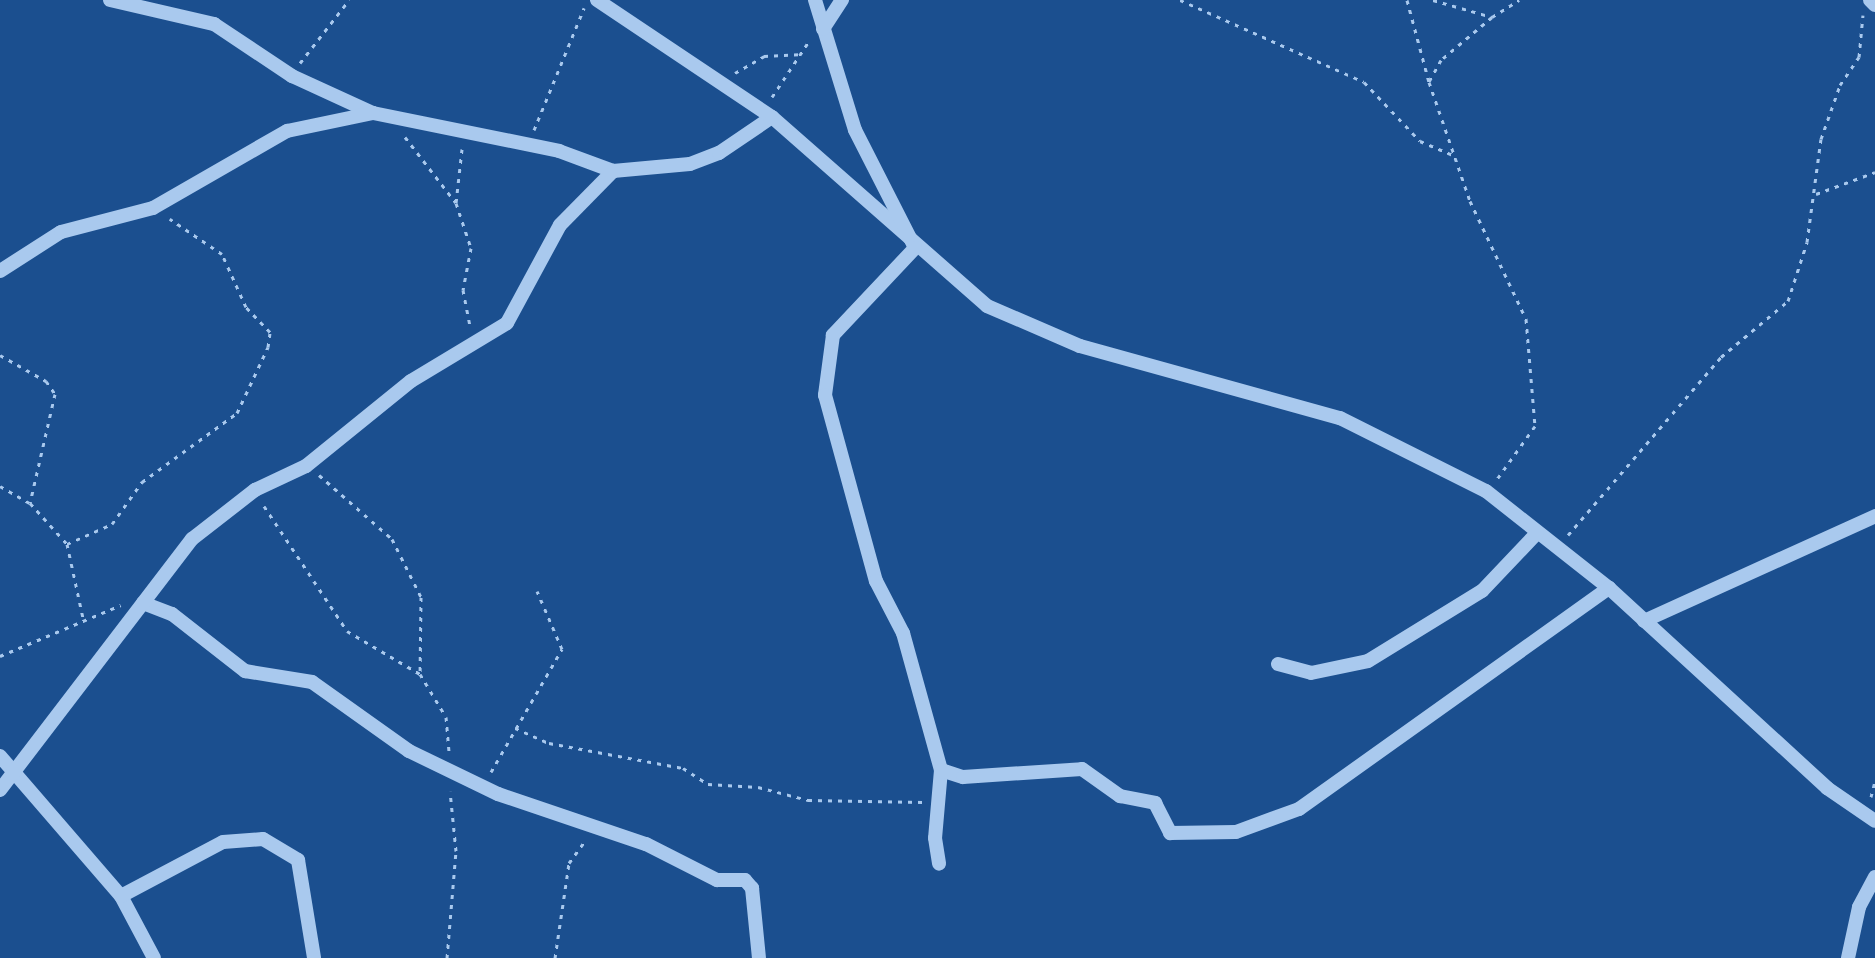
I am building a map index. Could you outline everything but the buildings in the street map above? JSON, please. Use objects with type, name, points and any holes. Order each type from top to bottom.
[{"type":"street","points":[[110,0],[214,24],[292,76],[373,113],[528,144],[613,171],[690,164],[772,117]]},
{"type":"street","points":[[597,0],[718,84],[772,117],[915,248],[987,306],[1080,346],[1340,418],[1486,491],[1609,588],[1827,788],[1875,821]]},
{"type":"street","points":[[815,0],[855,130],[915,248]]},
{"type":"street","points":[[823,30],[842,0]]},
{"type":"street","points":[[1869,0],[1875,5]]},
{"type":"street","points":[[0,271],[61,232],[153,208],[287,131],[373,113]]},
{"type":"street","points":[[0,790],[192,539],[255,490],[306,466],[364,415],[507,323],[560,225],[613,171]]},
{"type":"street","points":[[915,248],[833,335],[825,395],[876,581],[911,658],[941,770],[939,864]]},
{"type":"street","points":[[1644,621],[1875,516]]},
{"type":"street","points":[[1278,664],[1311,673],[1368,661],[1482,591],[1537,533]]},
{"type":"street","points":[[941,770],[963,777],[1082,769],[1120,796],[1155,803],[1170,833],[1236,832],[1299,809],[1609,588]]},
{"type":"street","points":[[143,604],[172,614],[245,671],[312,682],[409,751],[486,787],[646,844],[717,880],[749,883],[759,958]]},
{"type":"street","points":[[0,756],[15,774],[35,790],[121,896],[154,958]]},
{"type":"street","points":[[121,896],[223,842],[263,839],[298,860],[314,958]]},
{"type":"street","points":[[1848,958],[1859,907],[1875,877]]},
{"type":"path","points":[[292,76],[349,0]]},
{"type":"path","points":[[528,144],[587,0]]},
{"type":"path","points":[[1180,0],[1364,82],[1420,141],[1453,155]]},
{"type":"path","points":[[1407,0],[1453,155],[1526,319],[1535,426],[1486,491]]},
{"type":"path","points":[[1433,0],[1492,17]]},
{"type":"path","points":[[1429,82],[1441,60],[1492,17],[1518,0]]},
{"type":"path","points":[[1556,548],[1721,357],[1788,301],[1816,194],[1821,139],[1840,85],[1859,57],[1859,24],[1869,0]]},
{"type":"path","points":[[756,109],[778,92],[799,54],[823,30]]},
{"type":"path","points":[[718,84],[764,56],[799,54]]},
{"type":"path","points":[[392,117],[456,203],[471,248],[463,280],[470,325],[463,350]]},
{"type":"path","points":[[456,203],[461,131]]},
{"type":"path","points":[[1816,194],[1875,172]]},
{"type":"path","points":[[67,544],[112,524],[142,482],[237,413],[268,347],[270,332],[246,307],[222,254],[153,208]]},
{"type":"path","points":[[0,355],[46,381],[55,394],[30,503]]},
{"type":"path","points":[[306,466],[392,539],[421,597],[420,674]]},
{"type":"path","points":[[0,486],[30,503],[67,544],[83,618]]},
{"type":"path","points":[[255,490],[347,631],[420,674],[446,717],[456,851],[447,958]]},
{"type":"path","points":[[486,787],[515,728],[562,649],[537,591]]},
{"type":"path","points":[[0,656],[108,606],[143,604]]},
{"type":"path","points":[[515,728],[549,743],[683,768],[708,784],[758,787],[808,800],[939,800]]},
{"type":"path","points":[[555,958],[569,863],[581,844],[603,831]]}]
